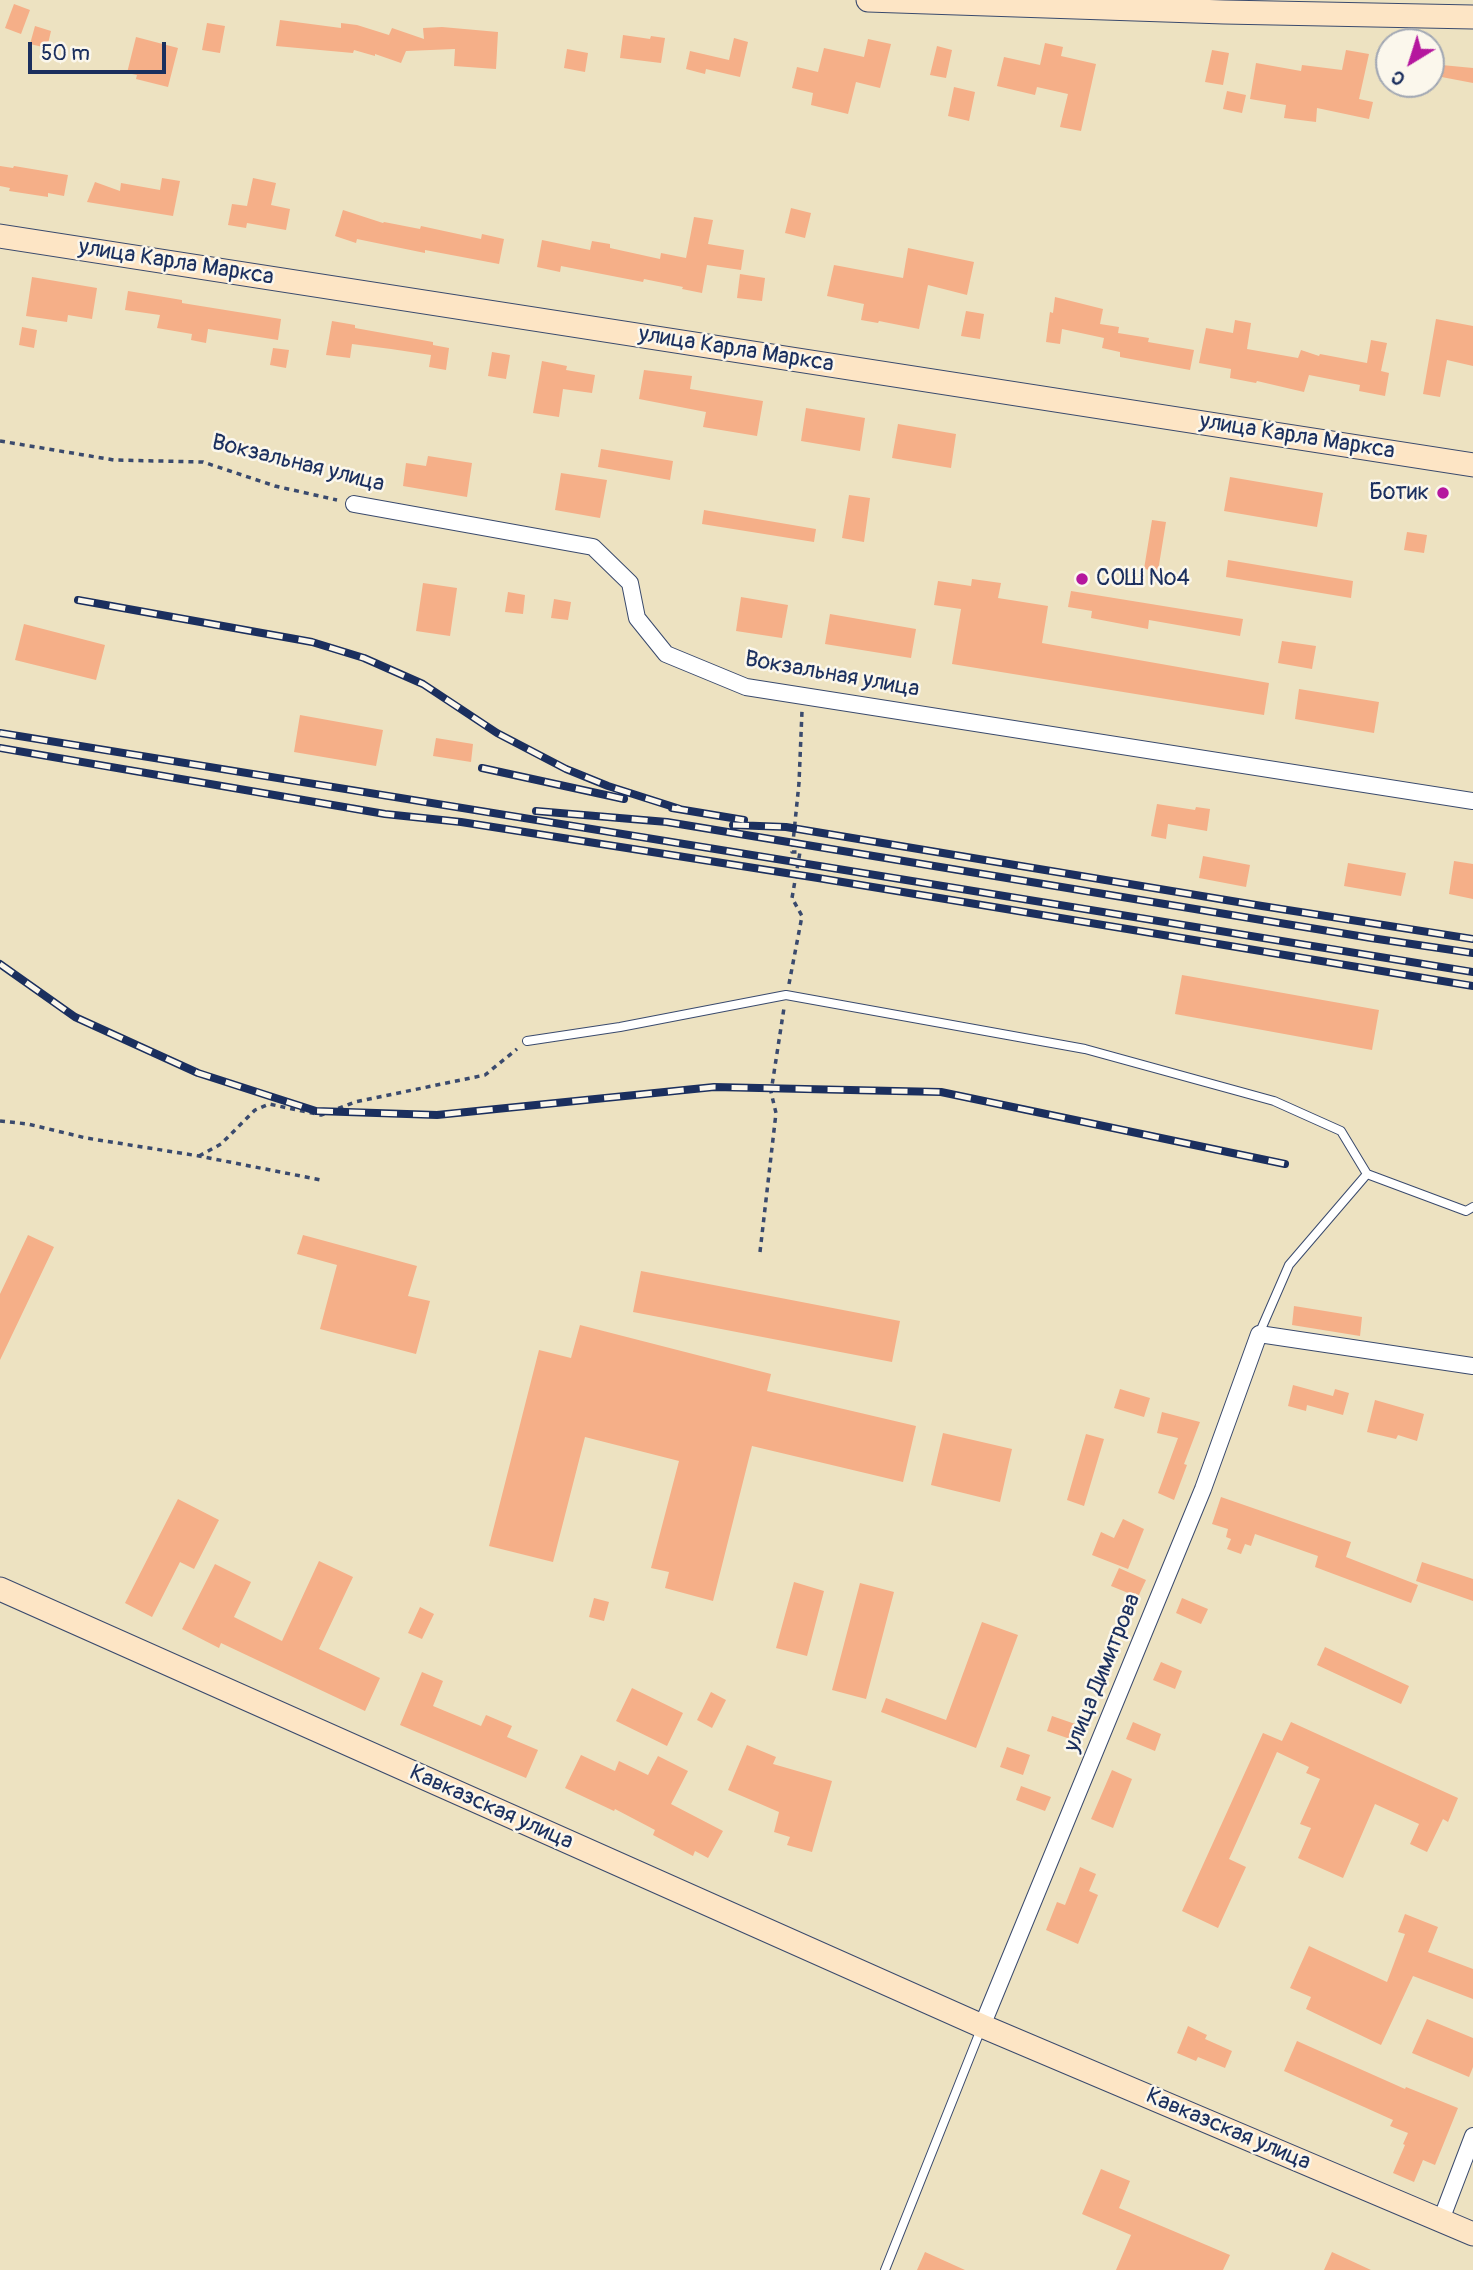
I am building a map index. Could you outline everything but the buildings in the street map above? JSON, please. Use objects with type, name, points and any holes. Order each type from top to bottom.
[{"type":"street","points":[[868,0],[1219,6],[1473,17]]},
{"type":"street","name":"улица Карла Маркса","points":[[0,236],[1473,465]]},
{"type":"street","name":"Вокзальная улица","points":[[354,504],[593,548],[630,583],[637,618],[666,654],[746,687],[1473,801]]},
{"type":"street","points":[[1259,1334],[1473,1366]]},
{"type":"street","name":"улица Димитрова","points":[[982,2026],[1203,1489],[1259,1334]]},
{"type":"street","name":"Кавказская улица","points":[[0,1589],[982,2026],[1473,2234]]},
{"type":"street","points":[[1441,2220],[1473,2136]]},
{"type":"lane","points":[[527,1041],[620,1027],[786,995],[1085,1049],[1274,1101],[1341,1131],[1367,1174],[1466,1211],[1473,1207]]},
{"type":"lane","points":[[1259,1334],[1289,1265],[1367,1174]]},
{"type":"lane","points":[[885,2270],[982,2026]]},
{"type":"path","name":"Вокзальная улица","points":[[0,441],[114,460],[203,462],[275,486],[354,504]]},
{"type":"path","points":[[760,1252],[776,1113],[771,1092],[802,916],[792,898],[800,852],[792,852],[799,783],[803,695]]},
{"type":"path","points":[[199,1156],[220,1143],[255,1110],[269,1104],[321,1115],[355,1102],[485,1074],[527,1041]]},
{"type":"path","points":[[0,1121],[28,1124],[86,1138],[199,1156],[321,1180]]},
{"type":"railway","points":[[78,600],[312,642],[364,658],[423,684],[497,733],[566,769],[608,786],[680,809]]},
{"type":"railway","points":[[0,733],[1473,972]]},
{"type":"railway","points":[[0,748],[385,814],[461,822],[818,878],[1473,986]]},
{"type":"railway","points":[[482,768],[624,799]]},
{"type":"railway","points":[[672,808],[744,820]]},
{"type":"railway","points":[[536,811],[667,822],[1473,953]]},
{"type":"railway","points":[[733,825],[786,827],[1473,939]]},
{"type":"railway","points":[[0,964],[75,1017],[198,1073],[316,1111],[437,1115],[714,1087],[941,1092],[1285,1164]]},
{"type":"place","name":"Ботик","points":[[1443,493]]},
{"type":"place","name":"СОШ №4","points":[[1082,579]]}]
